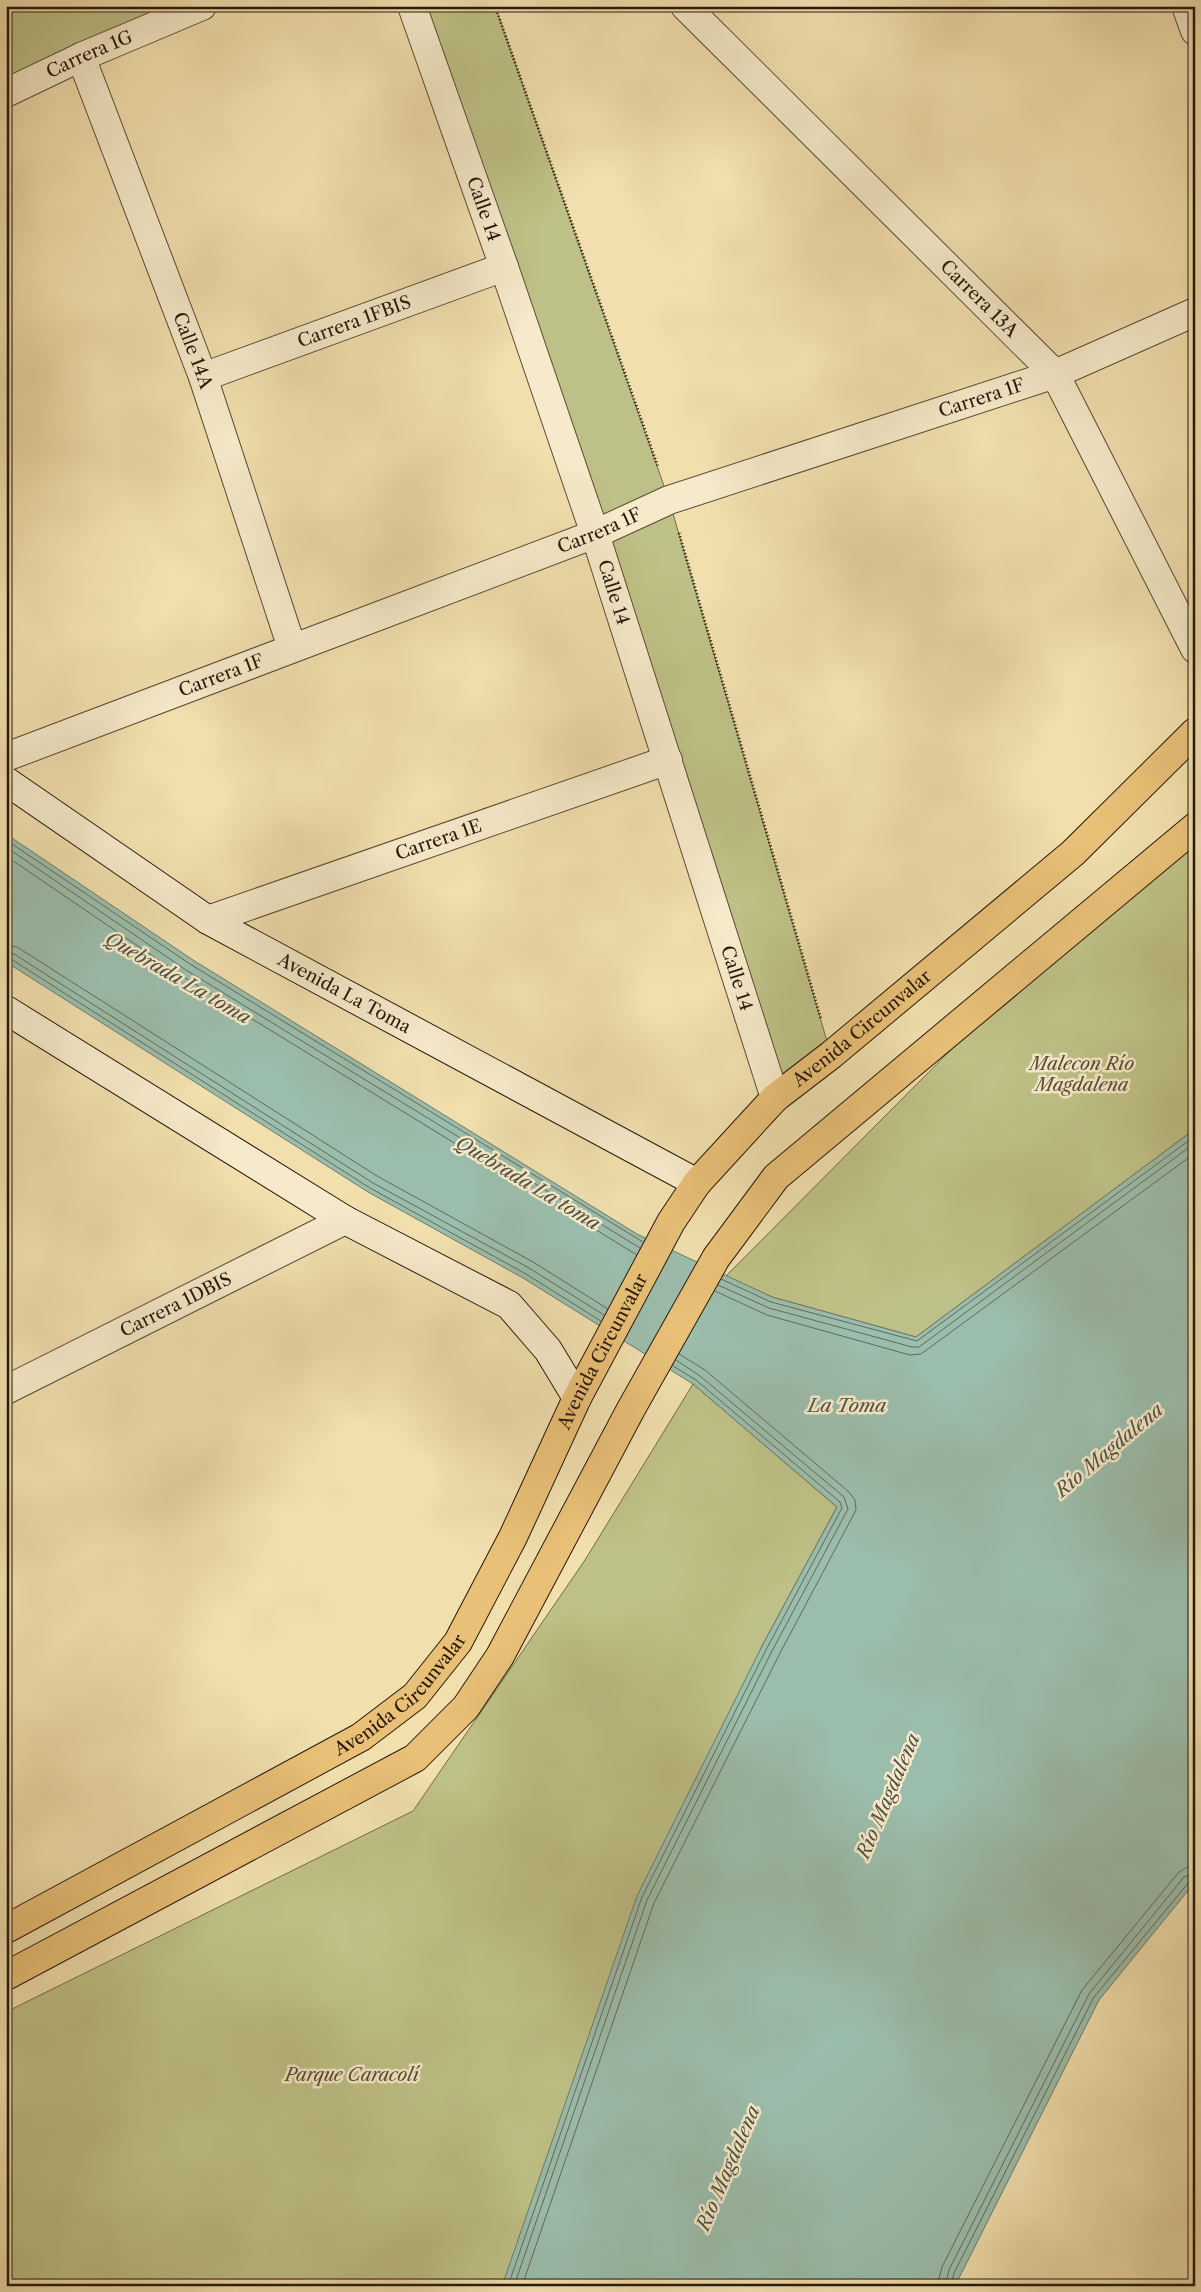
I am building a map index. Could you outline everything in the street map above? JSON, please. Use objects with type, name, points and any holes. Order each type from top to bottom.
[{"type":"main road","name":"Avenida Circunvalar","points":[[6,1929],[361,1737],[415,1696],[458,1642],[513,1537],[593,1367],[671,1222],[697,1183],[775,1098],[839,1049],[1072,854],[1195,732]]},
{"type":"main road","points":[[6,1976],[415,1758],[466,1707],[500,1656],[631,1409],[716,1258],[776,1177],[1195,827]]},
{"type":"street","name":"Carrera 1G","points":[[6,93],[81,56],[202,6]]},
{"type":"street","name":"Calle 14","points":[[412,6],[504,266],[595,534],[775,1098]]},
{"type":"street","name":"Carrera 13A","points":[[685,6],[1055,374],[1195,649]]},
{"type":"street","points":[[1186,6],[1195,31]]},
{"type":"street","name":"Calle 14A","points":[[81,56],[203,377],[292,648]]},
{"type":"street","name":"Carrera 1FBIS","points":[[203,377],[504,266]]},
{"type":"street","name":"Carrera 1F","points":[[6,757],[595,534],[670,500],[1055,374],[1195,312]]},
{"type":"street","name":"Carrera 1E","points":[[208,920],[668,760]]},
{"type":"street","name":"Avenida La Toma","points":[[6,781],[208,920],[697,1183]]},
{"type":"street","points":[[6,1010],[345,1220],[509,1305],[548,1350],[577,1398]]},
{"type":"street","name":"Carrera 1DBIS","points":[[6,1390],[345,1220]]},
{"type":"green space","points":[[6,6],[202,6],[6,93]]},
{"type":"green space","points":[[412,6],[495,6],[669,500],[831,1055],[775,1098]]},
{"type":"green space","name":"Malecon Río Magdalena","points":[[1195,826],[1195,1129],[916,1337],[772,1297],[726,1276],[1057,943]]},
{"type":"green space","name":"Parque Caracolí","points":[[693,1384],[837,1507],[762,1646],[502,2286],[6,2286],[6,2012],[413,1811],[585,1560]]},
{"type":"water","points":[[6,834],[193,960],[637,1234],[772,1297],[916,1337],[1195,1129],[1195,1882],[1099,2000],[955,2286],[502,2286],[637,1896],[762,1646],[837,1507],[693,1384],[523,1278],[368,1192],[6,962]]},
{"type":"water label","name":"Quebrada La toma","points":[[178,978]]},
{"type":"water label","name":"Quebrada La toma","points":[[528,1183]]},
{"type":"water label","name":"La Toma","points":[[847,1405]]},
{"type":"water label","name":"Río Magdalena","points":[[1109,1450]]},
{"type":"water label","name":"Río Magdalena","points":[[888,1796]]},
{"type":"water label","name":"Río Magdalena","points":[[728,2168]]}]
